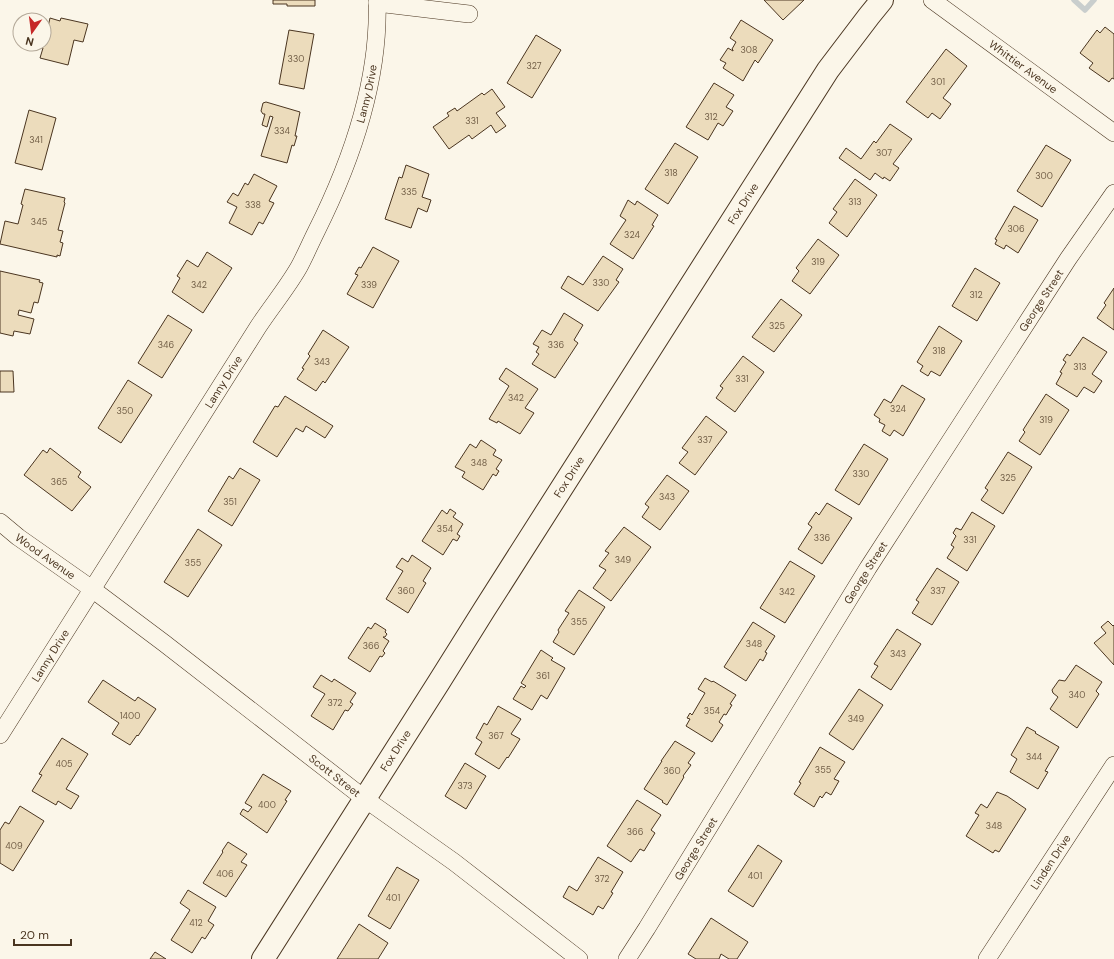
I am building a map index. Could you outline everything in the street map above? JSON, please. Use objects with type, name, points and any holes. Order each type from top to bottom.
[{"type":"main road","name":"Fox Drive","points":[[263,959],[828,70],[882,0]]},
{"type":"street","name":"Whittier Avenue","points":[[932,0],[1114,133]]},
{"type":"street","points":[[377,2],[469,14]]},
{"type":"street","name":"Lanny Drive","points":[[0,735],[253,334],[299,267],[330,203],[348,158],[363,109],[375,45],[377,2]]},
{"type":"street","name":"George Street","points":[[627,959],[648,928],[868,568],[1068,259],[1114,193]]},
{"type":"street","name":"Wood Avenue","points":[[0,522],[18,537],[92,589]]},
{"type":"street","name":"Scott Street","points":[[92,589],[365,799],[454,862],[579,959]]},
{"type":"street","name":"Linden Drive","points":[[988,959],[1114,765]]},
{"type":"building","points":[[273,0],[315,0],[315,6],[287,6],[287,4],[273,4]]},
{"type":"building","points":[[764,0],[804,0],[783,20]]},
{"type":"building","points":[[61,18],[88,24],[83,42],[74,40],[68,65],[40,58],[42,52],[52,52],[52,19],[60,21]]},
{"type":"building","points":[[741,20],[773,40],[758,63],[755,60],[743,81],[723,68],[726,63],[720,60],[728,48],[733,51],[732,49],[736,42],[730,38]]},
{"type":"building","points":[[1105,27],[1114,34],[1114,79],[1112,78],[1109,82],[1089,68],[1093,63],[1080,53],[1097,30],[1100,33]]},
{"type":"building","points":[[289,30],[314,34],[304,89],[279,84]]},
{"type":"building","points":[[536,35],[561,50],[532,98],[507,83]]},
{"type":"building","points":[[946,49],[967,66],[943,98],[951,104],[940,119],[932,113],[928,118],[906,102]]},
{"type":"building","points":[[714,83],[734,95],[726,107],[733,111],[723,126],[718,123],[708,140],[686,127]]},
{"type":"building","points":[[492,89],[505,107],[496,113],[506,126],[496,133],[491,125],[472,139],[469,135],[449,149],[433,127],[449,116],[447,113],[455,108],[457,111],[482,93],[484,95]]},
{"type":"building","points":[[266,102],[300,112],[295,136],[297,136],[294,146],[292,145],[287,163],[261,156],[273,117],[270,116],[267,127],[262,125],[265,114],[261,111],[263,103]]},
{"type":"building","points":[[29,110],[56,118],[42,170],[15,163]]},
{"type":"building","points":[[890,124],[912,139],[893,164],[899,168],[890,181],[884,177],[883,179],[875,173],[870,180],[839,158],[846,148],[861,159],[874,141],[876,143]]},
{"type":"building","points":[[675,143],[698,157],[668,204],[645,189]]},
{"type":"building","points":[[1046,145],[1071,160],[1042,207],[1017,191]]},
{"type":"building","points":[[406,165],[429,174],[422,197],[431,200],[427,212],[418,208],[411,228],[385,219],[399,177],[402,178]]},
{"type":"building","points":[[254,174],[277,186],[269,201],[274,203],[263,224],[259,222],[252,235],[229,223],[237,207],[227,202],[233,193],[238,196],[245,183],[248,185]]},
{"type":"building","points":[[855,179],[877,195],[847,237],[829,223],[837,212],[833,209]]},
{"type":"building","points":[[25,189],[65,198],[58,230],[63,231],[60,242],[63,243],[60,256],[57,255],[57,257],[0,244],[5,221],[18,224]]},
{"type":"building","points":[[628,200],[635,205],[637,201],[658,215],[652,225],[654,226],[633,259],[610,244],[626,220],[620,216]]},
{"type":"building","points":[[1014,206],[1038,220],[1018,253],[1006,245],[1004,249],[995,244],[997,240],[995,239]]},
{"type":"building","points":[[818,239],[839,255],[810,294],[792,281],[799,271],[796,268]]},
{"type":"building","points":[[373,247],[399,261],[373,308],[347,294],[358,275],[355,274],[359,267],[361,268]]},
{"type":"building","points":[[207,252],[232,268],[203,313],[172,292],[180,278],[177,276],[187,260],[198,267]]},
{"type":"building","points":[[603,256],[623,269],[616,280],[619,282],[598,311],[561,288],[568,276],[583,285]]},
{"type":"building","points":[[975,268],[1000,283],[977,321],[952,306]]},
{"type":"building","points":[[0,271],[40,280],[39,282],[43,283],[38,303],[34,302],[31,313],[19,310],[18,315],[34,319],[30,334],[14,331],[13,336],[0,333]]},
{"type":"building","points":[[1114,288],[1114,330],[1097,318],[1106,305],[1104,303]]},
{"type":"building","points":[[781,299],[802,315],[774,352],[752,337]]},
{"type":"building","points":[[564,313],[583,325],[574,340],[578,343],[555,378],[532,364],[539,354],[536,352],[539,347],[533,344],[542,330],[551,335]]},
{"type":"building","points":[[168,315],[192,330],[162,378],[138,363]]},
{"type":"building","points":[[939,326],[962,341],[940,376],[931,371],[928,376],[920,371],[923,366],[917,362]]},
{"type":"building","points":[[323,330],[349,347],[325,383],[323,381],[316,391],[297,379],[310,356],[308,354]]},
{"type":"building","points":[[1083,337],[1107,352],[1092,374],[1102,381],[1094,393],[1084,387],[1077,397],[1056,384],[1062,373],[1060,372],[1066,362],[1063,360],[1067,354],[1070,356]]},
{"type":"building","points":[[743,356],[764,372],[735,412],[716,398],[723,388],[720,386]]},
{"type":"building","points":[[506,368],[538,389],[525,408],[534,413],[520,434],[498,421],[497,423],[489,419],[509,386],[499,379]]},
{"type":"building","points":[[0,371],[13,371],[14,392],[0,392]]},
{"type":"building","points":[[128,380],[152,395],[121,443],[98,428]]},
{"type":"building","points":[[902,385],[925,399],[903,436],[894,430],[890,436],[882,431],[885,425],[879,422],[880,419],[874,415],[884,399],[891,403]]},
{"type":"building","points":[[1046,394],[1069,410],[1040,455],[1019,441],[1025,432],[1023,430]]},
{"type":"building","points":[[285,396],[333,426],[325,438],[306,426],[303,432],[296,428],[277,457],[253,442],[275,406],[278,407]]},
{"type":"building","points":[[706,416],[727,432],[695,475],[679,463],[688,452],[682,448]]},
{"type":"building","points":[[481,440],[496,450],[493,455],[502,460],[496,469],[499,471],[496,476],[493,474],[483,490],[462,477],[465,472],[455,467],[470,444],[476,448]]},
{"type":"building","points":[[864,444],[888,459],[859,505],[835,490]]},
{"type":"building","points":[[50,448],[81,472],[78,477],[91,487],[72,511],[24,475],[43,450],[47,453]]},
{"type":"building","points":[[1008,452],[1032,467],[1003,514],[981,500],[988,490],[985,488]]},
{"type":"building","points":[[240,468],[260,480],[232,526],[208,511],[229,476],[233,479]]},
{"type":"building","points":[[667,475],[689,491],[660,530],[642,517],[649,507],[645,504]]},
{"type":"building","points":[[827,503],[852,518],[822,564],[798,549],[812,527],[808,524],[816,512],[819,515]]},
{"type":"building","points":[[450,509],[456,513],[453,517],[463,524],[457,534],[460,536],[457,541],[453,539],[443,555],[422,541],[442,510],[447,514]]},
{"type":"building","points":[[972,512],[995,526],[967,571],[947,558],[954,547],[951,545],[956,536],[953,533],[956,528],[961,530]]},
{"type":"building","points":[[624,527],[651,547],[611,601],[593,588],[606,570],[599,566],[609,553],[605,551]]},
{"type":"building","points":[[198,529],[222,545],[188,597],[164,582]]},
{"type":"building","points":[[412,555],[431,568],[423,581],[426,583],[408,613],[386,599],[403,571],[396,567],[402,558],[408,562]]},
{"type":"building","points":[[790,561],[815,576],[785,623],[760,608]]},
{"type":"building","points":[[937,568],[959,582],[932,625],[912,613],[919,602],[916,600]]},
{"type":"building","points":[[579,590],[605,607],[574,655],[553,642],[559,632],[558,630],[569,613],[565,611]]},
{"type":"building","points":[[1108,621],[1113,626],[1114,625],[1114,665],[1094,643],[1106,633],[1101,627]]},
{"type":"building","points":[[753,622],[775,636],[765,652],[767,653],[763,661],[760,659],[746,681],[724,667]]},
{"type":"building","points":[[375,623],[386,630],[385,632],[387,634],[383,637],[389,641],[383,651],[385,653],[382,657],[380,656],[370,672],[348,658],[368,627],[371,629]]},
{"type":"building","points":[[897,629],[921,644],[891,690],[871,677],[878,666],[874,664]]},
{"type":"building","points":[[541,650],[553,658],[551,660],[565,668],[547,699],[541,695],[532,710],[513,699],[521,686],[524,688],[526,686],[521,683]]},
{"type":"building","points":[[1076,665],[1102,682],[1096,691],[1099,694],[1077,728],[1050,709],[1058,697],[1052,690],[1059,680],[1065,681]]},
{"type":"building","points":[[321,675],[332,682],[334,679],[356,693],[350,702],[353,704],[348,711],[345,710],[333,730],[311,716],[325,694],[313,687]]},
{"type":"building","points":[[705,678],[712,682],[713,681],[736,695],[730,704],[732,705],[726,715],[724,714],[719,722],[723,725],[712,742],[686,726],[690,719],[687,718],[690,713],[692,715],[705,693],[698,689]]},
{"type":"building","points":[[103,680],[135,701],[138,697],[156,709],[138,736],[137,735],[130,745],[112,734],[119,723],[88,702]]},
{"type":"building","points":[[859,689],[883,705],[853,750],[829,734]]},
{"type":"building","points":[[498,706],[521,719],[511,734],[520,739],[499,769],[475,754],[482,742],[476,738],[484,723],[487,725]]},
{"type":"building","points":[[1027,727],[1059,747],[1045,771],[1048,772],[1038,789],[1010,772],[1017,759],[1011,755]]},
{"type":"building","points":[[62,738],[88,754],[66,789],[79,796],[71,809],[58,801],[56,805],[32,791],[42,775],[39,774]]},
{"type":"building","points":[[675,741],[695,753],[688,763],[691,765],[683,776],[684,777],[667,805],[644,789]]},
{"type":"building","points":[[820,747],[845,762],[834,779],[839,781],[831,795],[826,792],[822,798],[820,796],[814,807],[794,794],[801,783],[799,782]]},
{"type":"building","points":[[465,763],[486,776],[466,809],[445,796]]},
{"type":"building","points":[[263,774],[291,791],[285,800],[287,801],[267,833],[240,814],[243,809],[248,812],[252,807],[245,803]]},
{"type":"building","points":[[997,792],[1007,796],[1026,809],[999,852],[995,850],[993,853],[966,836],[979,815],[975,813],[981,804],[987,808]]},
{"type":"building","points":[[637,800],[661,815],[651,830],[655,833],[644,851],[640,849],[631,862],[607,846]]},
{"type":"building","points":[[20,806],[44,821],[13,871],[0,863],[0,830],[5,822],[9,824]]},
{"type":"building","points":[[228,842],[247,854],[241,862],[247,865],[226,897],[203,883]]},
{"type":"building","points":[[758,845],[782,861],[753,907],[728,891]]},
{"type":"building","points":[[598,857],[623,872],[603,909],[598,906],[593,915],[563,897],[569,886],[577,891]]},
{"type":"building","points":[[397,867],[419,880],[390,929],[368,916]]},
{"type":"building","points":[[188,890],[216,907],[208,921],[214,925],[205,939],[202,937],[192,953],[171,940],[190,910],[180,903]]},
{"type":"building","points":[[711,918],[748,942],[737,959],[729,959],[721,954],[719,959],[696,959],[688,954]]},
{"type":"building","points":[[359,924],[388,943],[378,959],[337,959]]},
{"type":"building","points":[[155,952],[166,959],[150,959]]},
{"type":"waterway","points":[[1074,0],[1085,10],[1094,0]]}]
